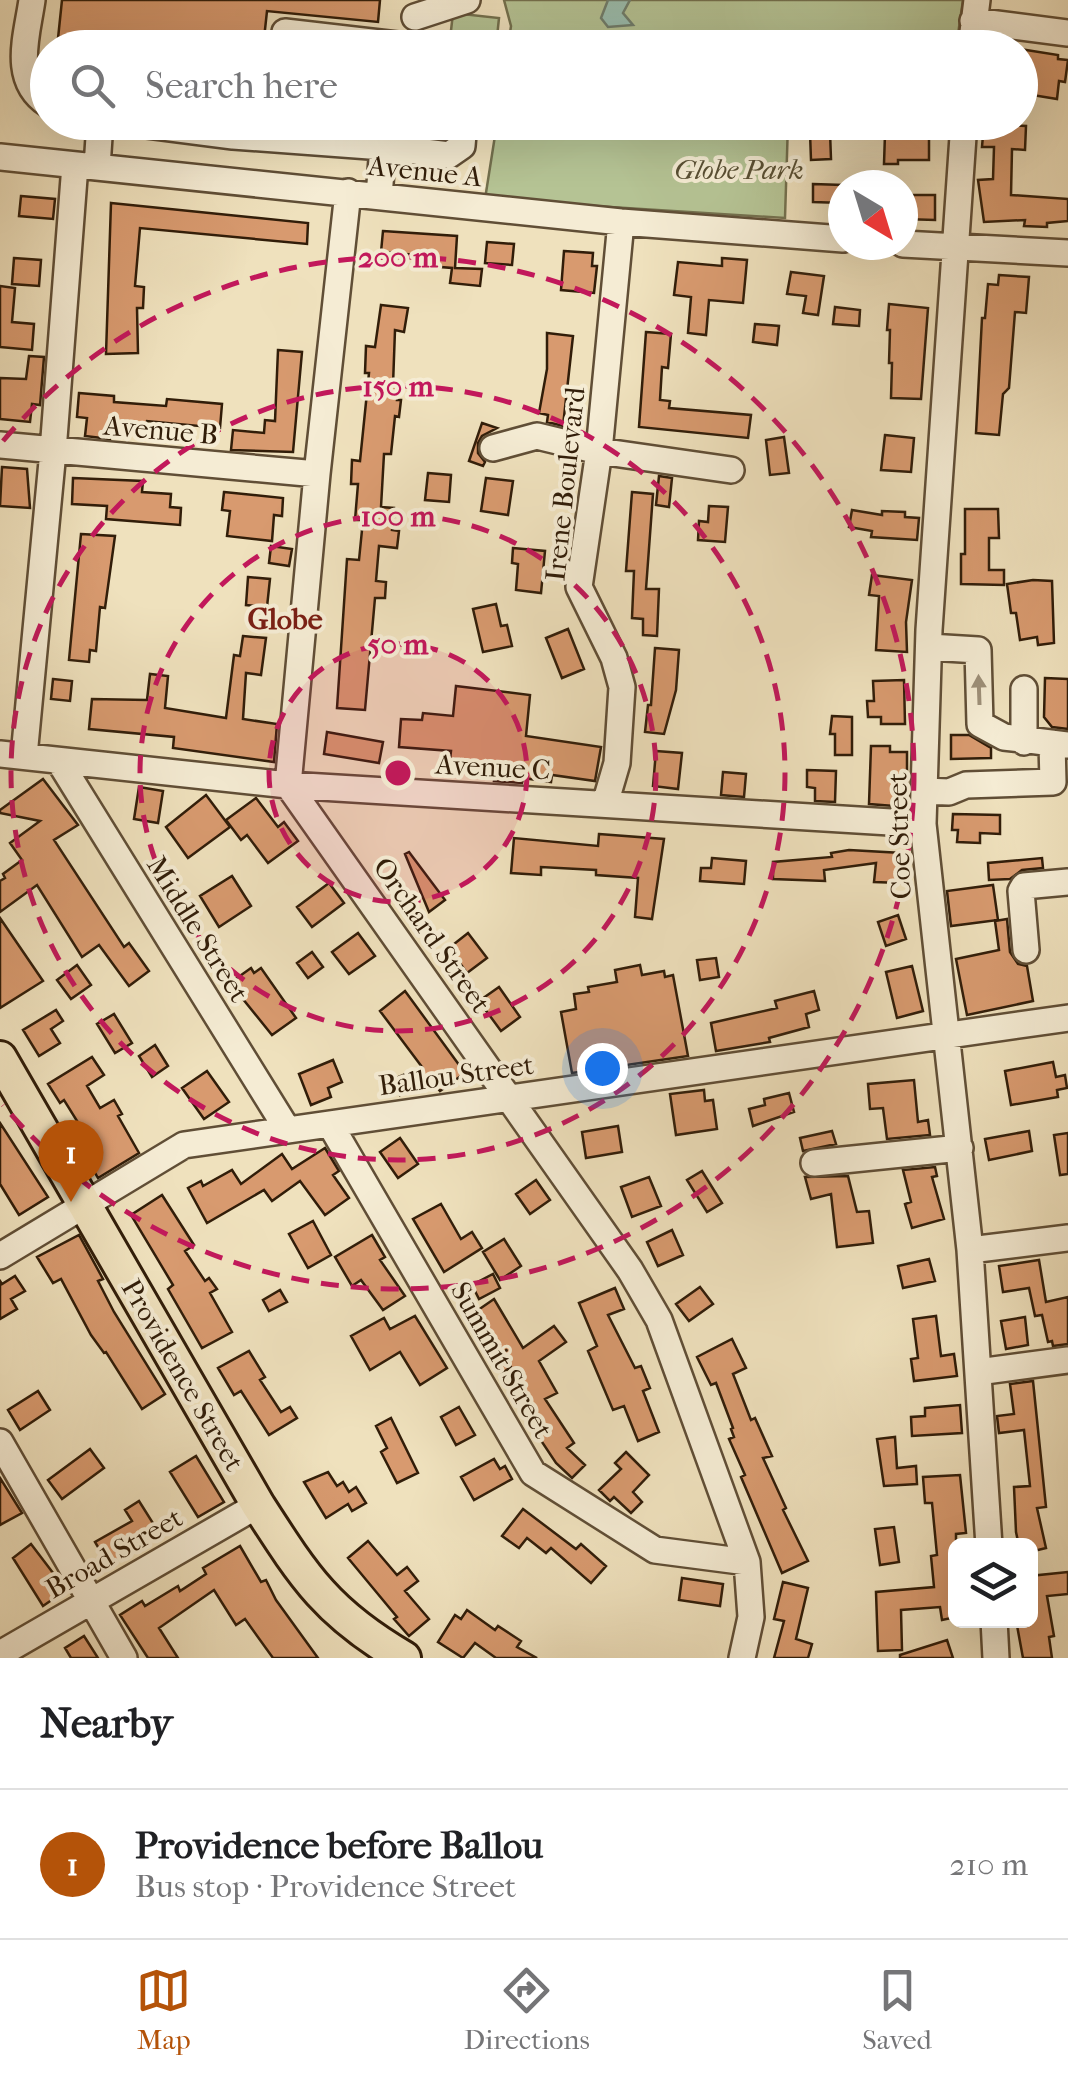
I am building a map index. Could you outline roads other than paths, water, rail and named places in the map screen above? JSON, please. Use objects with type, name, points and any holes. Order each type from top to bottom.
[{"type":"main road","name":"Providence Street","points":[[0,1058],[258,1506],[315,1590],[366,1648],[404,1658]]},
{"type":"street","points":[[30,86],[23,60],[32,0]]},
{"type":"street","points":[[414,9],[467,0]]},
{"type":"street","points":[[975,10],[1068,32]]},
{"type":"street","points":[[12,755],[86,166],[94,140]]},
{"type":"street","points":[[228,180],[233,140]]},
{"type":"street","points":[[379,196],[386,140]]},
{"type":"street","points":[[403,140],[450,155],[462,146],[462,140]]},
{"type":"street","name":"Coe Street","points":[[963,140],[928,646],[923,824],[970,1250],[988,1538]]},
{"type":"street","name":"Avenue A","points":[[0,157],[622,222],[828,238]]},
{"type":"street","points":[[288,785],[348,192]]},
{"type":"street","name":"Irene Boulevard","points":[[605,804],[617,763],[622,687],[614,658],[579,587],[599,451],[622,222]]},
{"type":"street","points":[[918,245],[1068,253]]},
{"type":"street","points":[[493,448],[538,436],[599,451],[731,470]]},
{"type":"street","name":"Avenue B","points":[[0,446],[317,474]]},
{"type":"street","points":[[924,791],[948,792],[966,785],[1053,782],[1060,744],[1004,737],[980,724],[978,650],[928,646]]},
{"type":"street","points":[[1024,690],[1024,742]]},
{"type":"street","name":"Avenue C","points":[[12,755],[288,785],[923,824]]},
{"type":"street","name":"Middle Street","points":[[59,761],[286,1129]]},
{"type":"street","name":"Orchard Street","points":[[288,785],[630,1270],[658,1320],[747,1562],[751,1617],[742,1658]]},
{"type":"street","points":[[1026,950],[1021,891],[1024,886],[1068,882]]},
{"type":"street","name":"Ballou Street","points":[[0,1256],[184,1145],[1068,1018]]},
{"type":"street","name":"Summit Street","points":[[330,1124],[533,1473],[655,1550],[747,1562]]},
{"type":"street","points":[[814,1163],[960,1148]]},
{"type":"street","points":[[970,1250],[1068,1238]]},
{"type":"street","points":[[978,1372],[1068,1360]]},
{"type":"street","points":[[0,1442],[124,1658]]},
{"type":"street","name":"Broad Street","points":[[0,1654],[258,1506]]},
{"type":"street","points":[[994,1628],[996,1658]]},
{"type":"place","name":"Providence before Ballou","points":[[71,1202]]},
{"type":"district","name":"Globe","points":[[285,619]]},
{"type":"park label","name":"Globe Park","points":[[739,169]]}]
